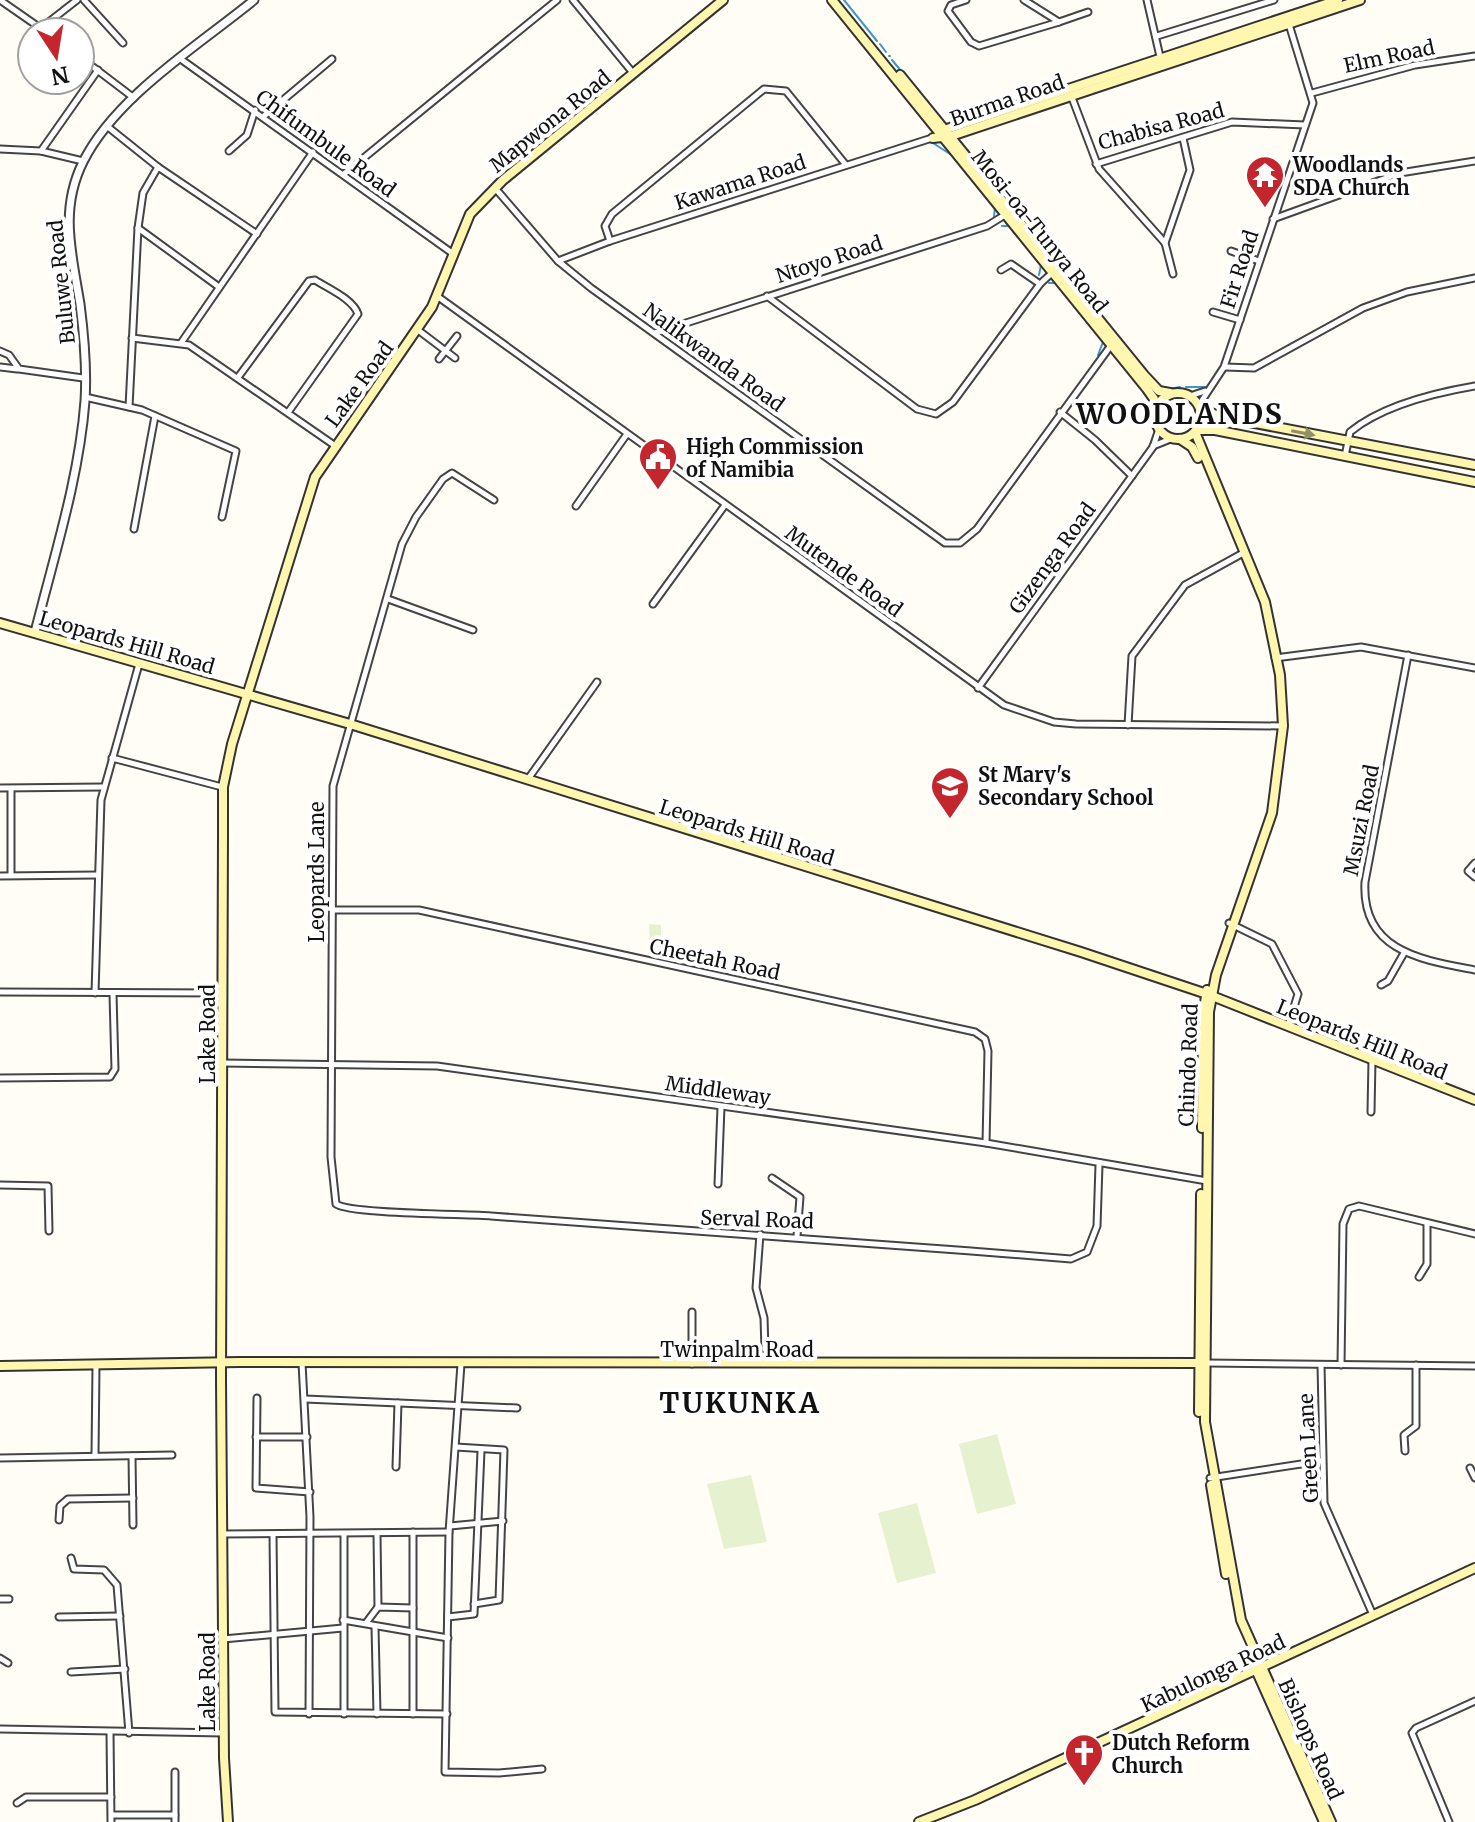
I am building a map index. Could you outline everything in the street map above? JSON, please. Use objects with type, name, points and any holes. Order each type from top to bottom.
[{"type":"main road","name":"Mapwona Road","points":[[437,296],[470,214],[495,187],[723,0]]},
{"type":"main road","name":"Mosi-oa-Tunya Road","points":[[835,0],[1113,342],[1153,397],[1155,411]]},
{"type":"main road","name":"Burma Road","points":[[942,135],[1287,20],[1338,0]]},
{"type":"main road","name":"Burma Road","points":[[1287,20],[1360,0]]},
{"type":"main road","name":"Burma Road","points":[[942,135],[1071,95],[1162,62]]},
{"type":"main road","name":"Lake Road","points":[[228,1822],[224,1733],[221,1380],[223,787],[307,497],[334,445],[418,330],[437,296]]},
{"type":"main road","name":"Mosi-oa-Tunya Road","points":[[1113,342],[1153,386],[1170,393]]},
{"type":"main road","points":[[1475,465],[1218,416],[1199,406],[1190,396],[1170,393],[1162,398],[1155,411],[1159,429],[1177,439],[1195,431],[1215,430],[1475,482]]},
{"type":"main road","points":[[1195,431],[1199,406]]},
{"type":"main road","name":"Chindo Road","points":[[1195,431],[1202,458],[1265,602],[1275,658],[1280,726],[1272,813],[1212,981],[1206,1009],[1204,1408],[1231,1603],[1259,1670]]},
{"type":"main road","name":"Chindo Road","points":[[1177,439],[1192,447],[1245,552]]},
{"type":"main road","name":"Leopards Hill Road","points":[[0,623],[350,724],[1193,989],[1475,1100]]},
{"type":"main road","points":[[254,677],[266,699],[252,701],[243,712],[240,700],[231,689],[242,687],[254,677]]},
{"type":"main road","points":[[1212,981],[1219,997],[1225,1001],[1206,1009],[1193,989],[1212,981]]},
{"type":"main road","points":[[221,1347],[229,1357],[240,1362]]},
{"type":"main road","name":"Twinpalm Road","points":[[0,1366],[240,1362],[692,1365],[1202,1363]]},
{"type":"main road","points":[[203,1365],[214,1370],[221,1380]]},
{"type":"main road","name":"Kabulonga Road","points":[[919,1822],[975,1800],[1475,1568]]},
{"type":"main road","name":"Bishops Road","points":[[1259,1670],[1324,1822]]},
{"type":"main road","name":"Bishops Road","points":[[1259,1670],[1331,1822]]},
{"type":"street","points":[[59,16],[77,0]]},
{"type":"street","points":[[84,0],[123,43]]},
{"type":"street","name":"Buluwe Road","points":[[35,632],[74,475],[85,397],[80,306],[67,236],[70,202],[83,161],[134,98],[254,0]]},
{"type":"street","points":[[344,174],[557,0]]},
{"type":"street","points":[[573,0],[633,74]]},
{"type":"street","points":[[966,0],[951,5],[948,11],[971,42],[979,46],[1088,12]]},
{"type":"street","points":[[1024,0],[1059,22]]},
{"type":"street","points":[[1147,0],[1162,62]]},
{"type":"street","points":[[1157,36],[1274,0]]},
{"type":"street","points":[[0,10],[2,2],[22,16]]},
{"type":"street","points":[[1287,20],[1312,93]]},
{"type":"street","name":"Elm Road","points":[[1312,93],[1415,65],[1475,56]]},
{"type":"street","points":[[264,116],[332,59]]},
{"type":"street","name":"Chifumbule Road","points":[[182,60],[452,253]]},
{"type":"street","points":[[41,151],[98,70],[134,98]]},
{"type":"street","points":[[610,241],[605,226],[612,214],[764,89],[786,91],[846,165]]},
{"type":"street","name":"Fir Road","points":[[1199,406],[1206,390],[1224,367],[1313,103],[1312,93]]},
{"type":"street","name":"Chabisa Road","points":[[1071,95],[1096,164],[1232,122],[1305,125]]},
{"type":"street","points":[[229,151],[247,135],[255,110]]},
{"type":"street","points":[[108,127],[158,167],[257,234]]},
{"type":"street","name":"Kawama Road","points":[[558,261],[610,241],[942,135]]},
{"type":"street","points":[[1165,243],[1190,170],[1183,138]]},
{"type":"street","points":[[0,149],[41,151],[83,161]]},
{"type":"street","points":[[181,343],[313,152]]},
{"type":"street","points":[[1272,220],[1400,173],[1475,161]]},
{"type":"street","points":[[1096,164],[1107,181],[1165,243],[1173,274]]},
{"type":"street","points":[[129,407],[138,228],[143,193],[158,167]]},
{"type":"street","name":"Nalikwanda Road","points":[[495,187],[558,261],[945,543],[960,543],[977,529],[1113,342]]},
{"type":"street","name":"Ntoyo Road","points":[[654,333],[987,226],[1008,214]]},
{"type":"street","points":[[138,228],[219,287]]},
{"type":"street","points":[[1231,251],[1259,261]]},
{"type":"street","points":[[1001,270],[1011,264],[1040,284]]},
{"type":"street","points":[[767,296],[917,409],[936,414],[953,402],[1040,284],[1055,269]]},
{"type":"street","points":[[1224,367],[1254,368],[1363,308],[1407,292],[1475,278]]},
{"type":"street","points":[[239,376],[309,281],[315,280],[356,307],[358,314],[289,411]]},
{"type":"street","name":"Mutende Road","points":[[437,296],[978,688],[1019,712],[1054,722],[1280,726]]},
{"type":"street","points":[[1213,312],[1240,320]]},
{"type":"street","points":[[418,330],[455,358]]},
{"type":"street","points":[[439,359],[457,336]]},
{"type":"street","points":[[132,338],[181,343],[239,376],[334,445]]},
{"type":"street","points":[[0,351],[9,355],[17,369]]},
{"type":"street","points":[[0,367],[83,378]]},
{"type":"street","points":[[1327,437],[1423,398],[1475,386]]},
{"type":"street","points":[[1190,396],[1206,390]]},
{"type":"street","points":[[85,397],[155,416],[236,451],[222,517]]},
{"type":"street","points":[[1060,412],[1100,443],[1132,476]]},
{"type":"street","points":[[134,529],[155,416]]},
{"type":"street","points":[[1345,457],[1355,428]]},
{"type":"street","name":"Gizenga Road","points":[[978,688],[1153,447],[1159,429]]},
{"type":"street","points":[[576,506],[627,434]]},
{"type":"street","name":"Gizenga Road","points":[[1153,447],[1177,439]]},
{"type":"street","name":"Leopards Lane","points":[[336,1204],[332,1190],[331,1064],[333,786],[408,531],[448,474],[457,474],[494,500]]},
{"type":"street","points":[[653,604],[725,505]]},
{"type":"street","points":[[1128,725],[1132,656],[1185,585],[1245,552]]},
{"type":"street","points":[[388,599],[473,630]]},
{"type":"street","points":[[1275,658],[1353,647],[1475,668]]},
{"type":"street","name":"Msuzi Road","points":[[1408,655],[1365,890],[1374,925],[1384,938],[1404,953],[1475,970]]},
{"type":"street","points":[[95,993],[103,787],[139,664]]},
{"type":"street","points":[[528,779],[597,682]]},
{"type":"street","points":[[112,758],[223,787]]},
{"type":"street","points":[[0,788],[103,787]]},
{"type":"street","points":[[11,789],[11,875]]},
{"type":"street","points":[[1475,863],[1468,871],[1475,877]]},
{"type":"street","points":[[0,876],[98,875]]},
{"type":"street","name":"Cheetah Road","points":[[333,910],[419,910],[975,1032],[985,1039],[988,1051],[986,1143]]},
{"type":"street","points":[[1232,924],[1275,948],[1298,994],[1288,1027]]},
{"type":"street","points":[[1381,985],[1388,981],[1404,953]]},
{"type":"street","points":[[0,992],[223,993]]},
{"type":"street","points":[[0,1078],[110,1077],[115,1069],[113,994]]},
{"type":"street","points":[[1371,1112],[1372,1060]]},
{"type":"street","name":"Middleway","points":[[222,1063],[437,1066],[986,1143],[1204,1181]]},
{"type":"street","points":[[718,1184],[721,1107]]},
{"type":"street","name":"Serval Road","points":[[336,1204],[352,1210],[426,1211],[1077,1258],[1087,1252],[1095,1234],[1099,1165]]},
{"type":"street","points":[[772,1178],[800,1197],[797,1236]]},
{"type":"street","points":[[0,1185],[48,1186],[49,1231]]},
{"type":"street","points":[[1341,1365],[1345,1212],[1359,1206],[1475,1234]]},
{"type":"street","points":[[1419,1277],[1427,1264],[1427,1224]]},
{"type":"street","points":[[760,1234],[756,1288],[764,1318],[765,1349]]},
{"type":"street","points":[[692,1312],[692,1365]]},
{"type":"street","points":[[302,1363],[310,1492],[309,1714]]},
{"type":"street","name":"Twinpalm Road","points":[[1202,1363],[1475,1366]]},
{"type":"street","points":[[461,1364],[449,1529],[447,1774],[542,1769]]},
{"type":"street","name":"Green Lane","points":[[1321,1365],[1321,1461],[1326,1509],[1373,1615]]},
{"type":"street","points":[[1405,1451],[1404,1435],[1416,1426],[1416,1365]]},
{"type":"street","points":[[95,1455],[96,1366]]},
{"type":"street","points":[[257,1398],[257,1489],[310,1492]]},
{"type":"street","points":[[305,1399],[517,1408]]},
{"type":"street","points":[[396,1467],[398,1403]]},
{"type":"street","points":[[256,1437],[307,1437]]},
{"type":"street","points":[[456,1447],[481,1451],[504,1450],[499,1600],[474,1604]]},
{"type":"street","points":[[448,1617],[472,1616],[481,1451]]},
{"type":"street","points":[[0,1458],[172,1455]]},
{"type":"street","points":[[132,1456],[133,1525]]},
{"type":"street","points":[[1212,1478],[1321,1461]]},
{"type":"street","points":[[1470,1468],[1475,1478]]},
{"type":"street","points":[[59,1520],[60,1506],[68,1499],[133,1498]]},
{"type":"street","points":[[222,1534],[377,1534],[449,1529],[478,1522],[503,1521]]},
{"type":"street","points":[[413,1532],[413,1714]]},
{"type":"street","points":[[344,1534],[344,1714]]},
{"type":"street","points":[[366,1623],[378,1607],[377,1534]]},
{"type":"street","points":[[273,1535],[275,1710],[279,1714],[447,1714]]},
{"type":"street","points":[[71,1558],[76,1570],[95,1568],[114,1578],[129,1733]]},
{"type":"street","points":[[0,1599],[9,1599]]},
{"type":"street","points":[[378,1607],[413,1608]]},
{"type":"street","points":[[59,1617],[120,1616]]},
{"type":"street","points":[[343,1620],[448,1638]]},
{"type":"street","points":[[375,1627],[377,1714]]},
{"type":"street","points":[[223,1639],[343,1628]]},
{"type":"street","points":[[0,1658],[8,1663]]},
{"type":"street","points":[[71,1672],[125,1669]]},
{"type":"street","points":[[1449,1822],[1412,1733],[1416,1728],[1475,1701]]},
{"type":"street","points":[[0,1729],[224,1733]]},
{"type":"street","points":[[110,1732],[112,1818],[175,1818],[175,1772]]},
{"type":"street","points":[[17,1803],[26,1797],[111,1797]]},
{"type":"green space","points":[[649,924],[661,925],[661,949],[650,950]]},
{"type":"green space","points":[[997,1434],[1016,1504],[977,1514],[959,1444]]},
{"type":"green space","points":[[751,1475],[767,1542],[724,1549],[707,1484]]},
{"type":"green space","points":[[917,1503],[936,1573],[897,1583],[878,1513]]},
{"type":"waterway","points":[[844,0],[877,41]]},
{"type":"waterway","points":[[842,19],[858,39]]},
{"type":"waterway","points":[[880,44],[886,52]]},
{"type":"waterway","points":[[892,60],[902,72]]},
{"type":"waterway","points":[[933,143],[953,156]]},
{"type":"waterway","points":[[994,217],[995,207]]},
{"type":"waterway","points":[[1002,226],[1010,226]]},
{"type":"waterway","points":[[1033,232],[1062,268]]},
{"type":"waterway","points":[[1039,275],[1041,265]]},
{"type":"waterway","points":[[1066,272],[1076,284]]},
{"type":"waterway","points":[[1049,283],[1057,283]]},
{"type":"waterway","points":[[1077,285],[1088,300]]},
{"type":"waterway","points":[[1092,304],[1102,317]]},
{"type":"waterway","points":[[1098,355],[1103,342]]},
{"type":"waterway","points":[[1169,389],[1180,387]]},
{"type":"waterway","points":[[1186,387],[1205,387]]},
{"type":"place","name":"Woodlands SDA Church","points":[[1265,209]]},
{"type":"place","name":"High Commission of Namibia","points":[[658,491]]},
{"type":"place","name":"St Mary's Secondary School","points":[[950,820]]},
{"type":"place","name":"Dutch Reform Church","points":[[1084,1787]]},
{"type":"district","name":"WOODLANDS","points":[[1180,414]]},
{"type":"district","name":"TUKUNKA","points":[[740,1403]]}]
